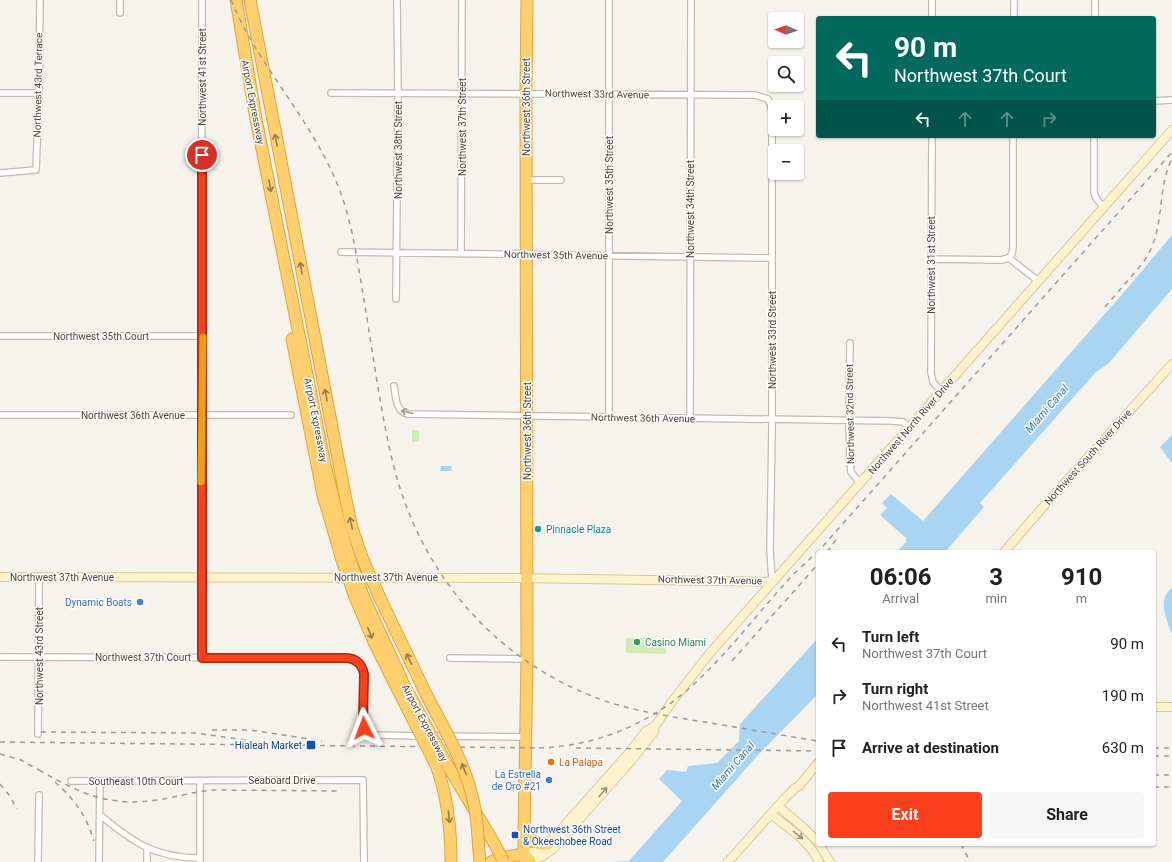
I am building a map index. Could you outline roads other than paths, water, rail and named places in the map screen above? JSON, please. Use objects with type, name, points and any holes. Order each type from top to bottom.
[{"type":"highway","name":"Airport Expressway","points":[[236,0],[246,64],[275,213],[325,465],[346,560],[360,597],[400,684],[492,844],[504,862]]},
{"type":"highway","name":"Airport Expressway","points":[[250,0],[352,528],[363,560],[380,598],[426,694],[462,764],[469,784],[476,813],[480,862]]},
{"type":"highway","name":"Northwest 36th Street","points":[[526,859],[524,836],[527,659],[527,0]]},
{"type":"highway","points":[[400,684],[436,765],[443,786],[448,810],[451,862]]},
{"type":"highway","points":[[524,836],[548,848]]},
{"type":"highway","points":[[492,844],[496,862]]},
{"type":"highway","points":[[491,862],[503,857],[526,859]]},
{"type":"street","name":"Northwest 43rd Terrace","points":[[0,173],[36,170],[40,0]]},
{"type":"street","points":[[120,0],[120,13]]},
{"type":"street","name":"Northwest 41st Street","points":[[202,0],[202,658]]},
{"type":"street","name":"Northwest 38th Street","points":[[396,299],[398,92],[397,0]]},
{"type":"street","name":"Northwest 37th Street","points":[[462,0],[462,254]]},
{"type":"street","name":"Northwest 35th Street","points":[[609,0],[609,417]]},
{"type":"street","name":"Northwest 34th Street","points":[[690,418],[691,0]]},
{"type":"street","points":[[932,0],[932,16]]},
{"type":"street","points":[[1014,0],[1014,16]]},
{"type":"street","points":[[1095,0],[1095,16]]},
{"type":"street","name":"Northwest 33rd Avenue","points":[[331,93],[398,92],[462,94],[756,95],[768,99]]},
{"type":"street","points":[[0,93],[39,93]]},
{"type":"street","name":"Northwest 33rd Street","points":[[768,99],[772,112],[772,419],[770,548],[772,582]]},
{"type":"street","points":[[1156,101],[1172,100]]},
{"type":"street","name":"Northwest North River Drive","points":[[526,859],[536,851],[548,848],[585,808],[646,730],[655,726],[700,664],[1172,130]]},
{"type":"street","name":"Northwest 31st Street","points":[[932,138],[931,374],[933,382],[941,391]]},
{"type":"street","points":[[931,259],[1001,260],[1009,258],[1012,254],[1013,138]]},
{"type":"street","points":[[1094,138],[1094,193],[1104,208]]},
{"type":"street","points":[[526,180],[561,180]]},
{"type":"street","name":"Northwest 35th Avenue","points":[[341,252],[397,254],[772,258]]},
{"type":"street","points":[[1009,258],[1038,281]]},
{"type":"street","name":"Northwest 35th Court","points":[[0,336],[203,336]]},
{"type":"street","name":"Northwest 32nd Street","points":[[850,343],[849,421],[851,472],[860,483]]},
{"type":"street","name":"Northwest South River Drive","points":[[1006,550],[1172,364]]},
{"type":"street","name":"Northwest 36th Avenue","points":[[394,386],[397,405],[402,412],[408,414],[898,421],[903,422],[910,427]]},
{"type":"street","name":"Northwest 36th Avenue","points":[[0,415],[291,415]]},
{"type":"street","name":"Northwest 37th Avenue","points":[[0,577],[527,578],[772,582]]},
{"type":"street","name":"Northwest 43rd Street","points":[[38,734],[39,577]]},
{"type":"street","name":"Northwest 37th Court","points":[[0,657],[352,658],[361,666],[364,674],[363,723],[366,731],[372,735],[526,737]]},
{"type":"street","points":[[450,658],[527,659]]},
{"type":"street","points":[[1156,707],[1172,707]]},
{"type":"street","points":[[795,788],[795,782],[816,760]]},
{"type":"street","points":[[728,862],[778,806],[795,788],[799,786],[816,765]]},
{"type":"street","name":"Seaboard Drive","points":[[200,781],[364,780],[364,862]]},
{"type":"street","name":"Southeast 10th Court","points":[[71,781],[200,781]]},
{"type":"street","points":[[99,862],[100,781]]},
{"type":"street","points":[[100,815],[127,837],[147,848],[184,858],[200,860],[200,781]]},
{"type":"street","points":[[38,862],[39,795]]},
{"type":"street","points":[[778,806],[816,840]]},
{"type":"street","points":[[771,814],[805,841],[814,852],[819,862]]},
{"type":"street","points":[[821,846],[830,862]]},
{"type":"street","points":[[147,848],[147,862]]},
{"type":"street","points":[[542,862],[548,848]]},
{"type":"water","name":"Miami Canal","points":[[1172,235],[1172,289],[1109,363],[1096,372],[980,503],[984,507],[947,550],[899,550],[906,542],[906,538],[880,515],[887,508],[882,503],[891,494],[923,521],[1131,284]]},
{"type":"water","points":[[1172,435],[1172,463],[1160,447]]},
{"type":"water","points":[[440,466],[452,466],[452,471],[440,471]]},
{"type":"water","points":[[1172,588],[1172,633],[1165,613],[1164,602],[1167,592]]},
{"type":"water","name":"Miami Canal","points":[[816,640],[816,696],[759,754],[663,862],[613,862],[629,861],[682,801],[659,779],[667,770],[686,772],[688,766],[717,763],[739,741],[740,724]]},
{"type":"railway","points":[[231,0],[258,52],[307,126],[335,178],[345,206],[353,239],[383,415],[391,455],[403,498],[420,538],[442,575],[468,609],[498,639],[532,665],[570,686],[611,703],[669,716],[816,741]]},
{"type":"railway","points":[[819,550],[1172,152]]},
{"type":"railway","points":[[1105,307],[1142,264],[1150,251],[1155,239],[1164,185],[1172,158]]},
{"type":"railway","points":[[828,550],[838,537]]},
{"type":"railway","points":[[539,748],[581,743],[602,737],[641,722],[659,711],[676,699],[706,673],[789,579],[816,553]]},
{"type":"railway","points":[[732,661],[816,566]]},
{"type":"railway","points":[[212,730],[250,730],[322,741]]},
{"type":"railway","points":[[41,732],[195,733],[246,740]]},
{"type":"railway","points":[[0,742],[544,748]]},
{"type":"railway","points":[[576,748],[816,751]]},
{"type":"railway","points":[[1156,748],[1172,748]]},
{"type":"railway","points":[[0,754],[21,760],[44,773]]},
{"type":"railway","points":[[1156,756],[1172,756]]},
{"type":"railway","points":[[39,770],[82,792],[96,797],[125,802],[158,800],[215,790],[341,791]]},
{"type":"railway","points":[[1156,775],[1172,775]]},
{"type":"railway","points":[[55,782],[79,808],[94,841]]},
{"type":"railway","points":[[0,784],[9,795],[17,809]]},
{"type":"railway","points":[[1156,787],[1172,787]]},
{"type":"railway","points":[[962,846],[970,862]]},
{"type":"place","name":"Pinnacle Plaza","points":[[538,529]]},
{"type":"place","name":"Dynamic Boats","points":[[140,602]]},
{"type":"place","name":"Casino Miami","points":[[637,642]]},
{"type":"place","name":"Hialeah Market","points":[[311,745]]},
{"type":"place","name":"La Palapa","points":[[551,762]]},
{"type":"place","name":"La Estrella de Oro #21","points":[[549,780]]},
{"type":"place","name":"Northwest 36th Street & Okeechobee Road","points":[[515,835]]}]
